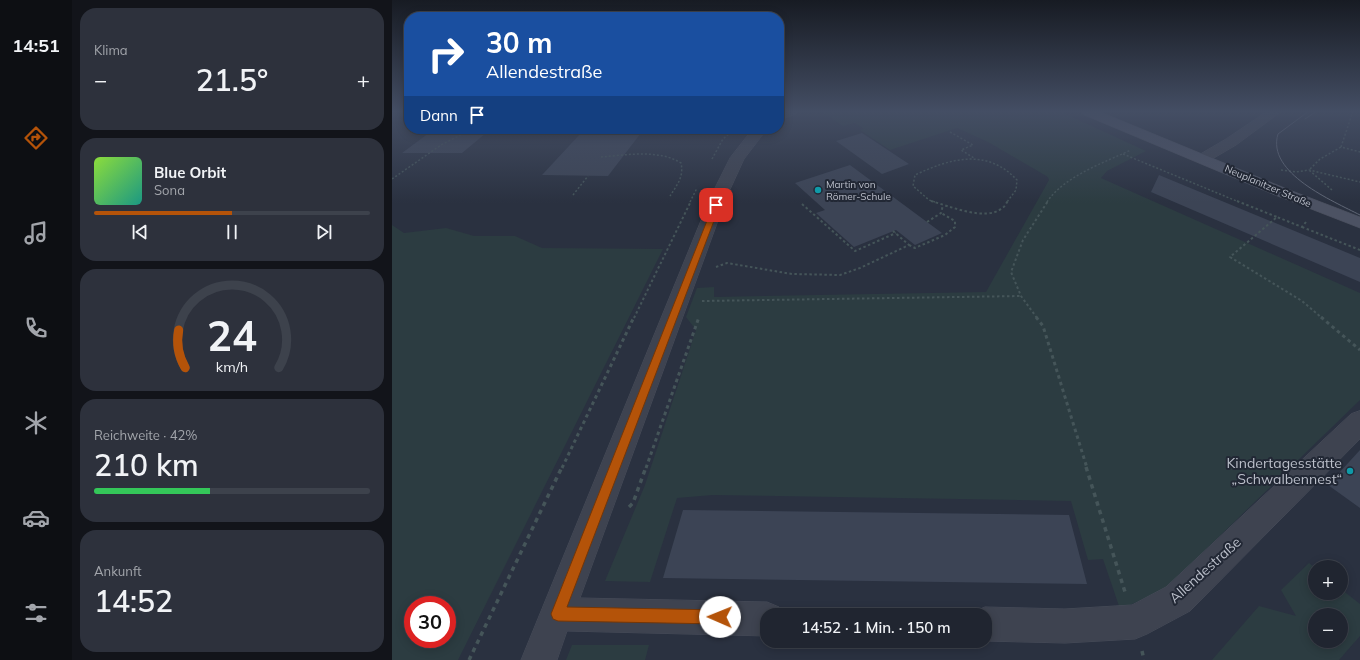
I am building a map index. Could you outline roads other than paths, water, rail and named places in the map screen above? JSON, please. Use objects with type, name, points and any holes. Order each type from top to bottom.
[{"type":"street","points":[[539,660],[692,266],[737,158],[750,142]]},
{"type":"street","name":"Neuplanitzer Straße","points":[[1162,142],[1360,223]]},
{"type":"street","points":[[1202,159],[1231,142]]},
{"type":"street","name":"Allendestraße","points":[[992,624],[1064,626],[1135,622],[1178,599],[1360,422]]},
{"type":"street","points":[[558,614],[760,618]]},
{"type":"tram line","points":[[1277,142],[1277,148],[1282,161],[1304,184],[1319,194],[1360,215]]},
{"type":"place","name":"Martin von Römer-Schule","points":[[818,190]]},
{"type":"place","name":"Kindertagesstätte „Schwalbennest“","points":[[1350,471]]}]
